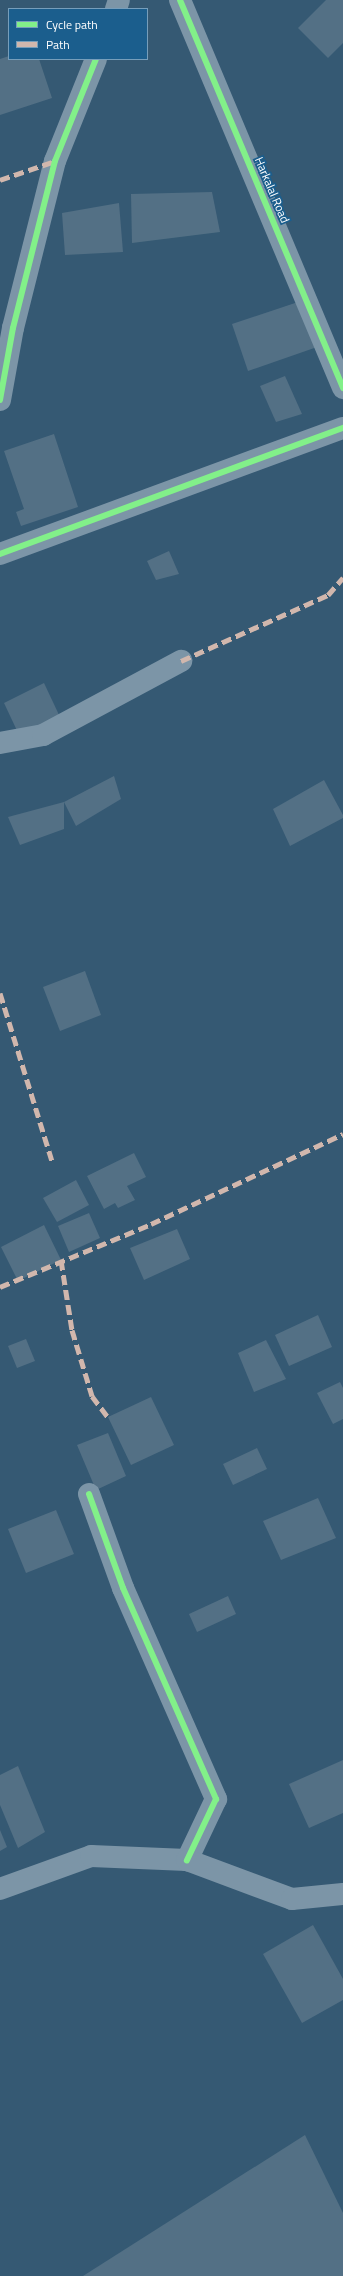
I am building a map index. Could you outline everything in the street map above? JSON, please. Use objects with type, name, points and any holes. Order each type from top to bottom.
[{"type":"street","name":"Harkalal Road","points":[[180,0],[343,388]]},
{"type":"street","points":[[0,400],[13,328],[55,161],[96,60]]},
{"type":"street","points":[[0,554],[343,428]]},
{"type":"street","points":[[0,743],[43,735],[181,661]]},
{"type":"street","points":[[89,1494],[123,1588],[216,1799],[187,1860]]},
{"type":"street","points":[[0,1889],[91,1856],[187,1860],[292,1899],[343,1894]]},
{"type":"building","points":[[326,0],[343,0],[343,43],[328,58],[298,28]]},
{"type":"building","points":[[8,56],[8,60],[39,60],[52,98],[0,115],[0,59]]},
{"type":"building","points":[[212,192],[220,232],[132,243],[131,194]]},
{"type":"building","points":[[119,203],[123,252],[65,255],[62,213]]},
{"type":"building","points":[[304,300],[320,346],[248,371],[232,324]]},
{"type":"building","points":[[285,376],[302,414],[276,422],[260,386]]},
{"type":"building","points":[[54,434],[78,507],[21,526],[16,512],[24,509],[4,451]]},
{"type":"building","points":[[169,551],[179,574],[156,580],[147,561]]},
{"type":"building","points":[[44,683],[60,717],[20,737],[4,703]]},
{"type":"building","points":[[114,776],[121,799],[76,826],[64,802]]},
{"type":"building","points":[[324,780],[343,815],[343,818],[290,846],[273,809]]},
{"type":"building","points":[[64,802],[64,829],[20,845],[8,817]]},
{"type":"building","points":[[85,971],[101,1015],[60,1031],[43,987]]},
{"type":"building","points":[[134,1153],[146,1177],[127,1186],[135,1200],[118,1208],[115,1203],[104,1209],[87,1176]]},
{"type":"building","points":[[76,1180],[89,1205],[57,1222],[43,1198]]},
{"type":"building","points":[[89,1213],[100,1238],[69,1252],[58,1226]]},
{"type":"building","points":[[44,1225],[61,1260],[18,1281],[1,1247]]},
{"type":"building","points":[[177,1229],[190,1259],[144,1280],[130,1248]]},
{"type":"building","points":[[318,1315],[332,1347],[289,1366],[275,1335]]},
{"type":"building","points":[[26,1339],[35,1361],[17,1368],[8,1346]]},
{"type":"building","points":[[266,1340],[286,1379],[254,1392],[238,1353]]},
{"type":"building","points":[[340,1382],[343,1388],[343,1419],[333,1424],[317,1393]]},
{"type":"building","points":[[151,1397],[174,1445],[131,1465],[108,1417]]},
{"type":"building","points":[[108,1433],[126,1476],[96,1490],[77,1445]]},
{"type":"building","points":[[257,1448],[267,1469],[233,1485],[223,1464]]},
{"type":"building","points":[[318,1498],[336,1538],[281,1560],[263,1521]]},
{"type":"building","points":[[56,1510],[74,1554],[26,1573],[8,1529]]},
{"type":"building","points":[[228,1596],[236,1614],[197,1632],[189,1614]]},
{"type":"building","points":[[343,1760],[343,1813],[309,1828],[289,1784]]},
{"type":"building","points":[[18,1766],[45,1832],[18,1848],[0,1805],[0,1775]]},
{"type":"building","points":[[0,1830],[7,1847],[0,1851]]},
{"type":"building","points":[[313,1925],[343,1979],[343,2000],[302,2023],[263,1954]]},
{"type":"building","points":[[305,2135],[343,2213],[343,2276],[83,2276]]},
{"type":"marked path","points":[[0,180],[55,161]]},
{"type":"marked path","points":[[181,661],[328,595],[343,578]]},
{"type":"marked path","points":[[0,993],[53,1164]]},
{"type":"marked path","points":[[0,1287],[151,1224],[343,1134]]},
{"type":"marked path","points":[[61,1260],[72,1330],[92,1396],[108,1417]]},
{"type":"cycle path","points":[[180,0],[343,388]]},
{"type":"cycle path","points":[[0,400],[13,328],[55,161],[96,60]]},
{"type":"cycle path","points":[[0,554],[343,428]]},
{"type":"cycle path","points":[[89,1494],[123,1588],[216,1799],[187,1860]]}]
